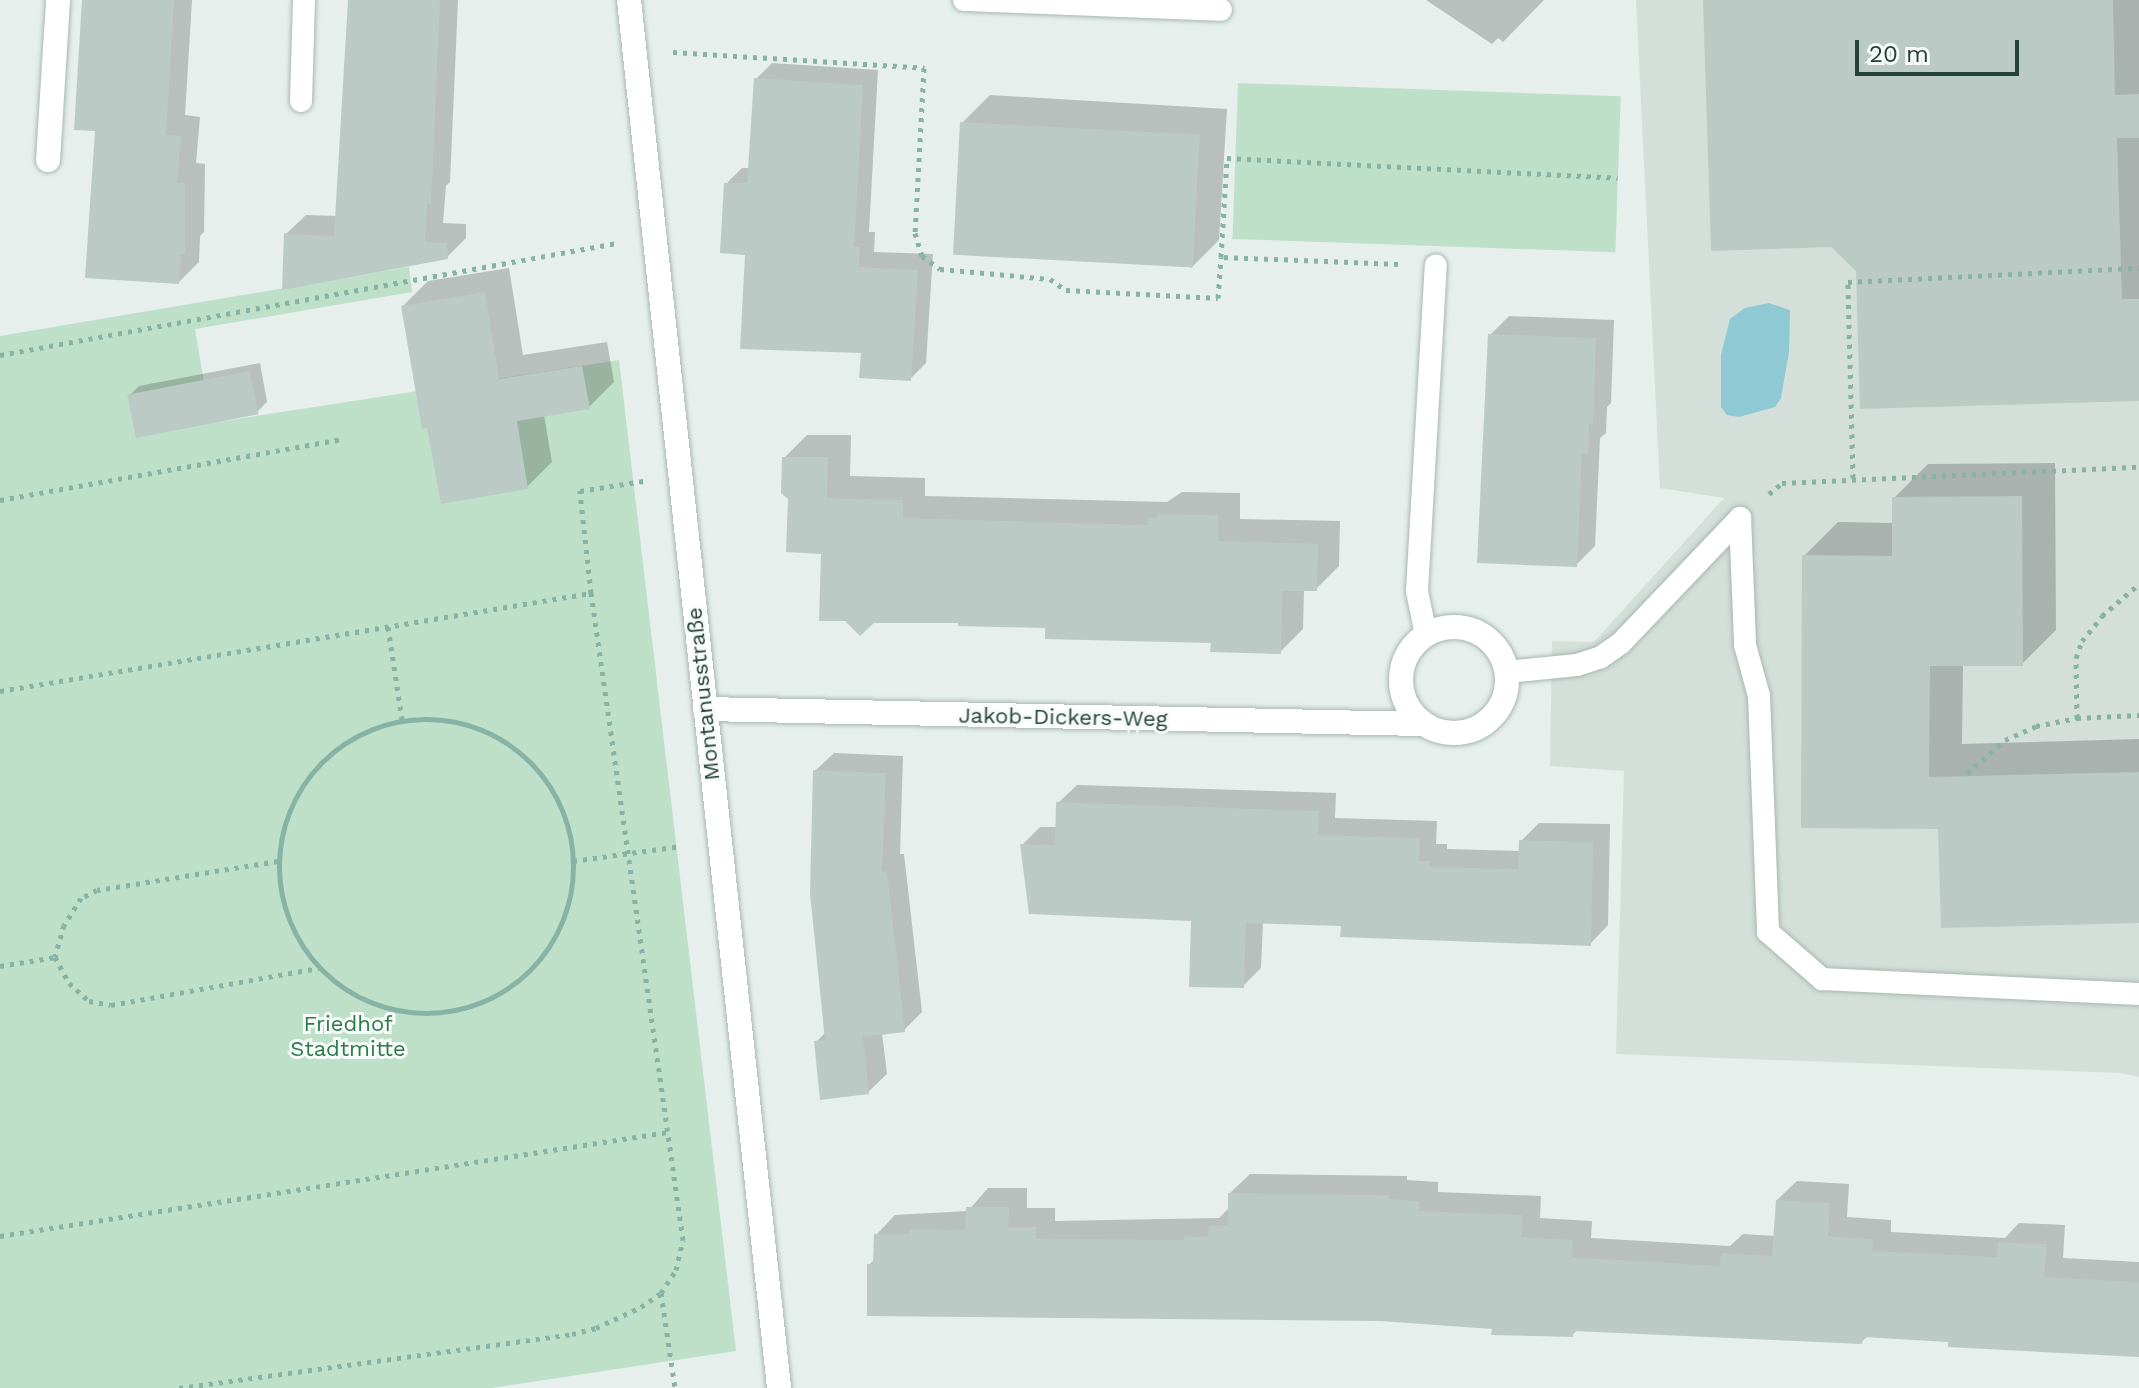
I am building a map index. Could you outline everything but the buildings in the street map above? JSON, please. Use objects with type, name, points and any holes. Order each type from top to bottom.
[{"type":"street","points":[[48,160],[58,0]]},
{"type":"street","name":"Montanusstraße","points":[[629,0],[652,237],[779,1388]]},
{"type":"street","points":[[1422,724],[1411,714],[1400,684],[1406,656],[1426,635],[1450,627],[1475,631],[1495,646],[1507,672]]},
{"type":"street","name":"Jakob-Dickers-Weg","points":[[705,709],[1422,724],[1447,734],[1477,729],[1499,710],[1505,697],[1507,672]]},
{"type":"lane","points":[[301,101],[304,0]]},
{"type":"lane","points":[[964,0],[1221,10]]},
{"type":"lane","points":[[1426,635],[1417,591],[1436,266]]},
{"type":"lane","points":[[1507,672],[1577,665],[1601,657],[1621,643],[1740,518]]},
{"type":"lane","points":[[1740,518],[1745,645],[1759,696],[1768,932],[1822,979],[2139,994]]},
{"type":"path","points":[[633,50],[924,68],[915,233],[922,256],[940,269],[1050,279],[1066,290],[1218,298],[1227,158],[1617,178]]},
{"type":"path","points":[[0,355],[652,237]]},
{"type":"path","points":[[1221,257],[1436,266]]},
{"type":"path","points":[[1853,478],[1848,282],[2139,268]]},
{"type":"path","points":[[0,500],[341,439]]},
{"type":"path","points":[[1740,518],[1782,483],[2139,467]]},
{"type":"path","points":[[179,1388],[572,1334],[620,1318],[661,1293],[676,1270],[683,1240],[625,853],[580,491],[679,476]]},
{"type":"path","points":[[2077,718],[2076,658],[2082,641],[2102,616],[2139,584]]},
{"type":"path","points":[[0,691],[591,593]]},
{"type":"path","points":[[388,627],[402,720]]},
{"type":"path","points":[[1967,773],[2015,734],[2077,718],[2139,715]]},
{"type":"path","points":[[402,720],[452,720],[499,738],[538,769],[564,812],[573,861],[568,905],[550,945],[521,979],[483,1002],[439,1013],[395,1010],[354,995],[319,968],[295,936],[286,911],[278,861],[289,811],[315,769],[354,737],[402,720]]},
{"type":"path","points":[[573,861],[718,841]]},
{"type":"path","points":[[278,861],[97,890],[81,898],[64,925],[55,957],[69,983],[89,1001],[111,1005],[319,968]]},
{"type":"path","points":[[0,966],[55,957]]},
{"type":"path","points":[[0,1236],[668,1132]]},
{"type":"path","points":[[661,1293],[675,1388]]},
{"type":"shaded area","points":[[1636,0],[2139,0],[2139,1077],[2120,1073],[1616,1054],[1624,771],[1550,766],[1552,641],[1594,642],[1724,498],[1660,488]]},
{"type":"green space","points":[[1238,83],[1621,96],[1615,252],[1233,239]]},
{"type":"green space","name":"Friedhof Stadtmitte","points":[[409,267],[412,292],[195,329],[211,423],[619,360],[736,1351],[492,1388],[0,1388],[0,336]]},
{"type":"water","points":[[1769,303],[1790,310],[1789,352],[1781,398],[1775,407],[1739,417],[1727,415],[1721,407],[1721,355],[1730,319],[1745,308]]}]
